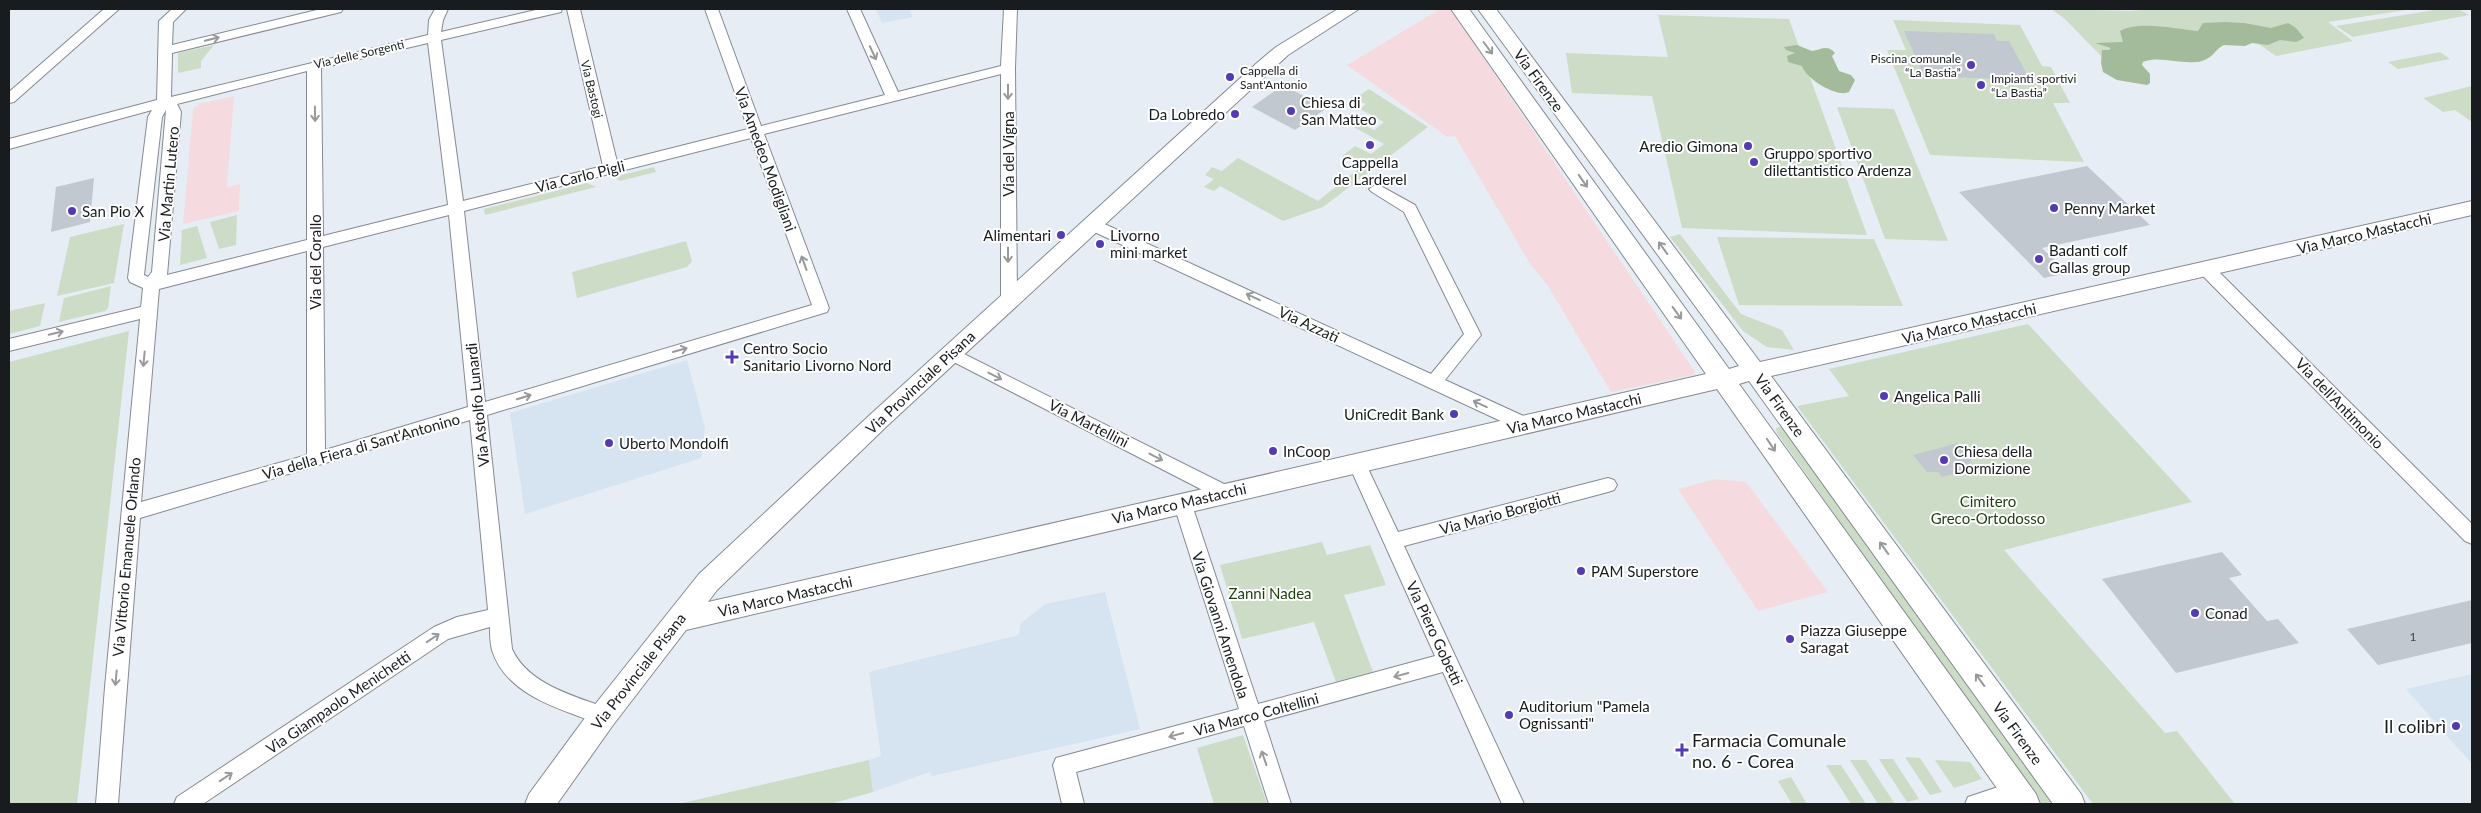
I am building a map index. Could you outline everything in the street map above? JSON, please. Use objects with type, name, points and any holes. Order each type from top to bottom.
[{"type":"street","points":[[9,99],[112,9]]},
{"type":"street","points":[[164,102],[166,21],[178,9]]},
{"type":"street","points":[[164,51],[336,9]]},
{"type":"street","name":"Via Astolfo Lunardi","points":[[441,9],[436,20],[434,37],[456,207],[504,656],[515,672],[538,688],[603,716]]},
{"type":"street","name":"Via delle Sorgenti","points":[[9,144],[164,102],[556,9]]},
{"type":"street","name":"Via Bastogi","points":[[572,9],[611,168]]},
{"type":"street","name":"Via Amedeo Modigliani","points":[[712,9],[821,308]]},
{"type":"street","points":[[853,9],[893,97]]},
{"type":"street","name":"Via del Vigna","points":[[1009,300],[1008,68],[1011,9]]},
{"type":"street","name":"Via Provinciale Pisana","points":[[540,804],[603,716],[708,582],[1009,300],[1282,51],[1350,9]]},
{"type":"street","name":"Via Firenze","points":[[1460,9],[1724,378],[2020,798]]},
{"type":"street","name":"Via Firenze","points":[[1486,9],[1755,371],[2070,804]]},
{"type":"street","name":"Via del Corallo","points":[[314,65],[316,458]]},
{"type":"street","name":"Via Carlo Pigli","points":[[151,285],[1008,68]]},
{"type":"street","name":"Via Martin Lutero","points":[[148,311],[151,285],[160,273],[174,112],[172,106],[164,102],[155,117],[136,278],[151,285]]},
{"type":"street","points":[[1377,189],[1410,209],[1473,335],[1434,382]]},
{"type":"street","name":"Via Marco Mastacchi","points":[[677,621],[1182,502],[2207,270],[2472,208]]},
{"type":"street","name":"Via Azzati","points":[[1093,225],[1524,424]]},
{"type":"street","name":"Via dell'Antimonio","points":[[2207,270],[2472,536]]},
{"type":"street","name":"Via della Fiera di Sant'Antonino","points":[[130,513],[478,412],[821,308]]},
{"type":"street","points":[[9,345],[148,311]]},
{"type":"street","name":"Via Vittorio Emanuele Orlando","points":[[107,804],[148,311]]},
{"type":"street","name":"Via Martellini","points":[[952,354],[1225,493]]},
{"type":"street","name":"Via Piero Gobetti","points":[[1357,462],[1513,804]]},
{"type":"street","name":"Via Mario Borgiotti","points":[[1392,541],[1608,485]]},
{"type":"street","name":"Via Giovanni Amendola","points":[[1182,502],[1280,804]]},
{"type":"street","name":"Via Giampaolo Menichetti","points":[[185,804],[441,633],[457,626],[499,616]]},
{"type":"street","name":"Via Marco Coltellini","points":[[1073,804],[1064,765],[1448,662]]},
{"type":"street","points":[[1976,804],[2020,798]]},
{"type":"shaded area","points":[[876,9],[909,9],[913,17],[882,23]]},
{"type":"shaded area","points":[[1440,9],[1451,9],[1695,372],[1693,375],[1611,392],[1548,286],[1529,262],[1455,136],[1447,137],[1347,65]]},
{"type":"shaded area","points":[[234,96],[227,187],[240,184],[239,211],[183,224],[193,109],[199,104]]},
{"type":"shaded area","name":"Uberto Mondolfi","points":[[687,360],[705,428],[701,458],[525,514],[510,413]]},
{"type":"shaded area","points":[[1715,479],[1746,482],[1828,592],[1758,611],[1678,489]]},
{"type":"shaded area","points":[[1105,592],[1140,729],[932,776],[930,772],[873,792],[869,760],[881,756],[869,672],[1019,635],[1020,624],[1045,604]]},
{"type":"shaded area","name":"Il colibrì","points":[[2472,674],[2472,764],[2406,689]]},
{"type":"green space","points":[[2051,9],[2130,11],[2154,9],[2413,9],[2328,22],[2353,41],[2276,56],[2247,36],[2103,58],[2065,19]]},
{"type":"green space","points":[[2441,9],[2458,9],[2469,15],[2353,37],[2336,26]]},
{"type":"green space","name":"Gruppo sportivo dilettantistico Ardenza","points":[[1658,15],[1789,19],[1867,235],[1682,228],[1652,96],[1572,93],[1566,53],[1668,57]]},
{"type":"green space","name":"Impianti sportivi “La Bastia”","points":[[1893,20],[2020,25],[2042,66],[2051,67],[2070,103],[2053,103],[2084,162],[1930,155],[1887,50],[1906,50]]},
{"type":"green space","points":[[2225,22],[2271,28],[2288,23],[2296,28],[2304,38],[2296,42],[2280,40],[2268,45],[2252,43],[2245,46],[2224,45],[2206,60],[2202,61],[2150,60],[2143,62],[2142,65],[2150,74],[2150,83],[2147,85],[2117,80],[2103,72],[2101,63],[2102,50],[2109,50],[2111,48],[2095,43],[2123,42],[2120,31],[2137,26],[2158,26],[2198,31],[2203,23]]},
{"type":"green space","points":[[214,45],[201,61],[201,68],[178,73],[178,53]]},
{"type":"green space","points":[[1797,45],[1812,51],[1824,48],[1832,50],[1835,53],[1832,56],[1839,71],[1851,75],[1855,80],[1849,92],[1844,93],[1830,90],[1815,82],[1802,66],[1788,62],[1787,56],[1795,53],[1786,50],[1784,47]]},
{"type":"green space","points":[[2440,52],[2450,59],[2398,69],[2388,62]]},
{"type":"green space","points":[[2472,86],[2472,122],[2455,110],[2443,112],[2423,98]]},
{"type":"green space","points":[[1369,89],[1428,127],[1323,207],[1283,221],[1220,186],[1214,191],[1204,187],[1214,179],[1205,175],[1212,167],[1222,171],[1238,158],[1318,201],[1361,167],[1342,156],[1355,146],[1371,154],[1384,144],[1354,127],[1360,123],[1374,130],[1384,122],[1360,109],[1366,104],[1354,99]]},
{"type":"green space","points":[[1837,107],[1894,109],[1948,241],[1885,239]]},
{"type":"green space","points":[[654,167],[656,172],[620,181],[614,177]]},
{"type":"green space","points":[[587,183],[596,187],[485,215],[484,209]]},
{"type":"green space","points":[[237,215],[236,245],[219,249],[210,222]]},
{"type":"green space","points":[[124,224],[114,283],[57,296],[70,237]]},
{"type":"green space","points":[[197,226],[207,258],[180,265],[182,230]]},
{"type":"green space","points":[[1680,234],[1741,314],[1782,330],[1794,350],[1767,347],[1743,331],[1670,237]]},
{"type":"green space","points":[[1717,237],[1874,239],[1903,306],[1739,305]]},
{"type":"green space","points":[[686,241],[692,261],[687,267],[577,298],[572,272]]},
{"type":"green space","points":[[111,286],[108,308],[105,311],[59,322],[64,298]]},
{"type":"green space","points":[[45,303],[40,326],[9,334],[9,311]]},
{"type":"green space","name":"Cimitero Greco-Ortodosso","points":[[2028,324],[2192,502],[2004,550],[2165,733],[2177,731],[2235,804],[2093,804],[1797,406],[1849,396],[1829,369]]},
{"type":"green space","points":[[129,331],[77,804],[9,804],[9,362]]},
{"type":"green space","points":[[1780,427],[1786,430],[2058,804],[2041,804],[1777,433],[1776,428]]},
{"type":"green space","name":"Zanni Nadea","points":[[1322,542],[1327,555],[1370,545],[1386,585],[1344,595],[1373,672],[1336,682],[1314,622],[1242,639],[1220,565]]},
{"type":"green space","points":[[1243,735],[1267,804],[1214,804],[1197,748]]},
{"type":"green space","points":[[1905,757],[1920,758],[1942,792],[1930,795]]},
{"type":"green space","points":[[1879,759],[1893,759],[1919,799],[1907,802]]},
{"type":"green space","points":[[869,760],[873,792],[830,804],[678,804]]},
{"type":"green space","points":[[1850,760],[1866,760],[1895,804],[1878,804]]},
{"type":"green space","points":[[1935,760],[1970,762],[1982,779],[1954,788]]},
{"type":"green space","points":[[1826,765],[1841,765],[1866,804],[1851,804]]},
{"type":"green space","points":[[1791,777],[1807,804],[1792,804],[1778,781]]},
{"type":"building","name":"Piscina comunale “La Bastia”","points":[[1904,31],[1994,34],[1997,41],[2009,41],[2030,80],[1924,76]]},
{"type":"building","name":"Chiesa di San Matteo","points":[[1283,85],[1327,108],[1295,130],[1252,107]]},
{"type":"building","name":"Penny Market","points":[[2087,166],[2150,225],[2042,248],[2067,273],[2044,278],[1959,192]]},
{"type":"building","name":"San Pio X","points":[[94,178],[90,222],[51,232],[56,187]]},
{"type":"building","name":"Chiesa della Dormizione","points":[[1958,443],[1971,459],[1968,470],[1942,477],[1938,472],[1927,472],[1913,455]]},
{"type":"building","name":"Conad","points":[[2222,552],[2242,575],[2229,578],[2267,621],[2278,619],[2299,643],[2176,673],[2102,579]]},
{"type":"building","points":[[2472,600],[2472,643],[2378,665],[2347,629]]},
{"type":"place","name":"Piscina comunale “La Bastia”","points":[[1971,65]]},
{"type":"place","name":"Cappella di Sant'Antonio","points":[[1230,77]]},
{"type":"place","name":"Impianti sportivi “La Bastia”","points":[[1981,85]]},
{"type":"place","name":"Chiesa di San Matteo","points":[[1291,111]]},
{"type":"place","name":"Da Lobredo","points":[[1235,114]]},
{"type":"place","name":"Cappella de Larderel","points":[[1370,145]]},
{"type":"place","name":"Aredio Gimona","points":[[1748,146]]},
{"type":"place","name":"Gruppo sportivo dilettantistico Ardenza","points":[[1754,162]]},
{"type":"place","name":"Penny Market","points":[[2054,208]]},
{"type":"place","name":"San Pio X","points":[[72,211]]},
{"type":"place","name":"Alimentari","points":[[1061,235]]},
{"type":"place","name":"Livorno mini market","points":[[1100,244]]},
{"type":"place","name":"Badanti colf Gallas group","points":[[2039,259]]},
{"type":"place","name":"Centro Socio Sanitario Livorno Nord","points":[[732,357]]},
{"type":"place","name":"Angelica Palli","points":[[1884,396]]},
{"type":"place","name":"UniCredit Bank","points":[[1454,414]]},
{"type":"place","name":"Uberto Mondolfi","points":[[609,443]]},
{"type":"place","name":"InCoop","points":[[1273,451]]},
{"type":"place","name":"Chiesa della Dormizione","points":[[1944,460]]},
{"type":"place","name":"PAM Superstore","points":[[1581,571]]},
{"type":"place","name":"Conad","points":[[2195,613]]},
{"type":"place","name":"Piazza Giuseppe Saragat","points":[[1790,639]]},
{"type":"place","name":"Auditorium \"Pamela Ognissanti\"","points":[[1509,715]]},
{"type":"place","name":"Il colibrì","points":[[2456,726]]},
{"type":"place","name":"Farmacia Comunale no. 6 - Corea","points":[[1682,750]]}]
